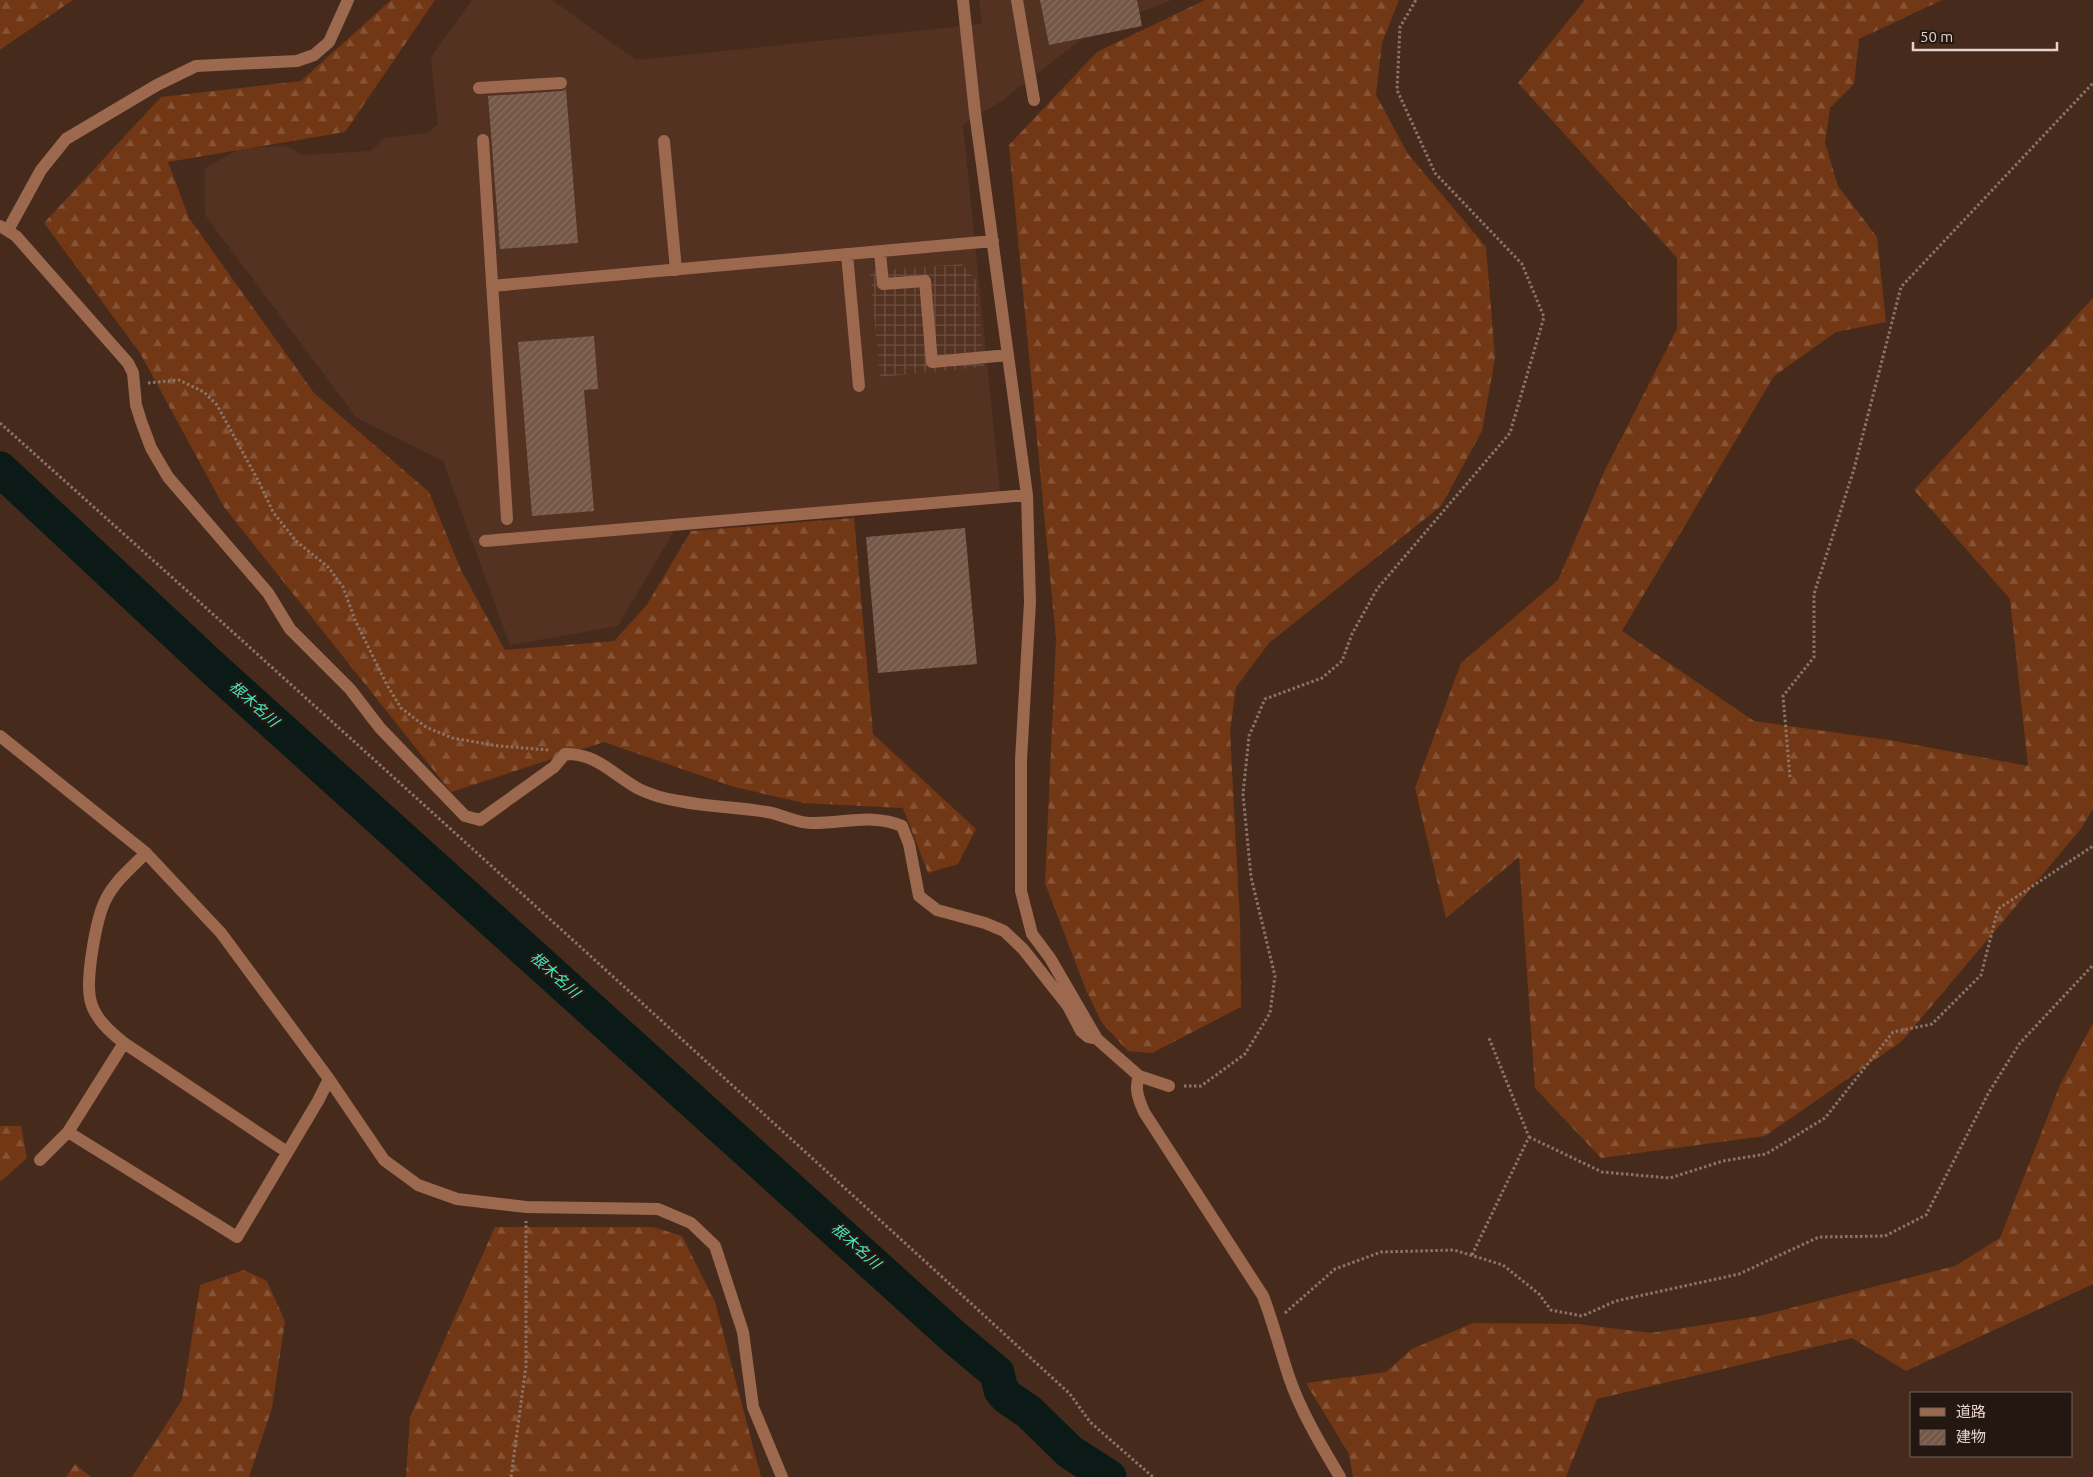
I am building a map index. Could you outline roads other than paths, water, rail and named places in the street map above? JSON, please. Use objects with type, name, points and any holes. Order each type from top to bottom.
[{"type":"street","points":[[348,0],[329,42],[314,55],[297,61],[196,66],[158,85],[66,139],[41,170],[4,228],[16,236],[128,363],[135,385],[136,405],[151,448],[168,477],[268,594],[290,629],[350,689],[380,728],[465,816],[480,820],[488,816],[554,767],[565,754],[575,754],[606,765],[626,781],[641,789],[680,801],[775,813],[809,823],[882,821],[902,826],[909,844],[914,881],[919,896],[937,910],[985,923],[1004,931],[1023,949],[1068,1006],[1081,1032],[1088,1037],[1098,1040]]},
{"type":"street","points":[[963,0],[975,113],[1027,495],[1030,602],[1021,760],[1021,892],[1032,934],[1050,958],[1098,1040],[1138,1076],[1169,1086]]},
{"type":"street","points":[[1017,0],[1034,100]]},
{"type":"street","points":[[479,88],[560,83]]},
{"type":"street","points":[[482,140],[508,520]]},
{"type":"street","points":[[664,140],[676,270]]},
{"type":"street","points":[[492,286],[993,241]]},
{"type":"street","points":[[880,252],[883,284],[924,280],[932,362],[1008,355]]},
{"type":"street","points":[[847,254],[859,386]]},
{"type":"street","points":[[485,540],[1027,495]]},
{"type":"street","points":[[0,736],[146,852],[222,933],[329,1079],[384,1160],[418,1185],[457,1199],[526,1207],[658,1209],[691,1223],[716,1246],[743,1332],[753,1407],[782,1477]]},
{"type":"street","points":[[146,852],[106,898],[98,918],[91,966],[90,998],[94,1010],[103,1025],[124,1043],[287,1152]]},
{"type":"street","points":[[40,1160],[68,1132],[124,1043]]},
{"type":"street","points":[[1138,1076],[1136,1083],[1138,1098],[1144,1112],[1263,1296],[1274,1324],[1289,1378],[1322,1448],[1340,1477]]},
{"type":"street","points":[[68,1132],[236,1237],[329,1079]]},
{"type":"waterway","name":"根木名川","points":[[0,469],[213,668],[955,1338],[997,1373],[1001,1390],[1007,1397],[1029,1412],[1070,1452],[1109,1477]]}]
